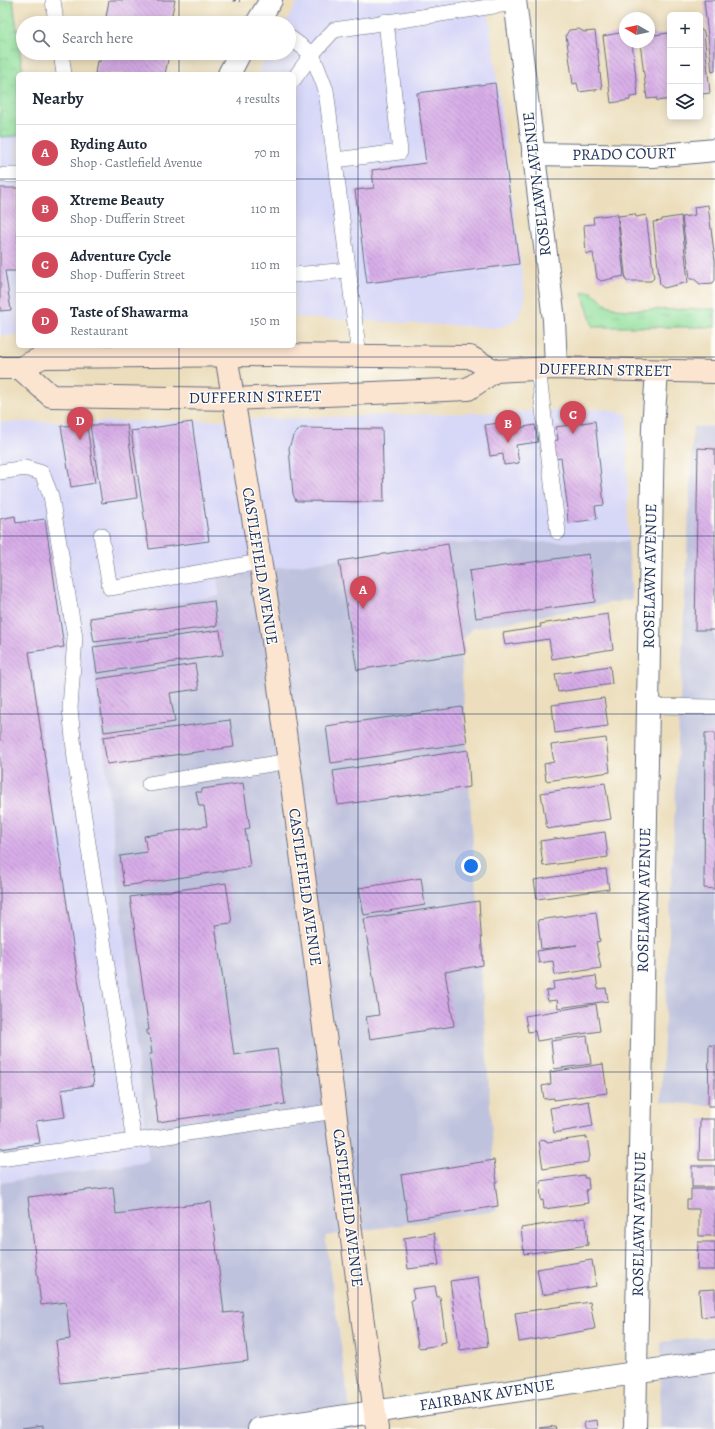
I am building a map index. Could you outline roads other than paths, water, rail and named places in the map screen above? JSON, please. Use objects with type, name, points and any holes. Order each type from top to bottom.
[{"type":"main road","name":"DUFFERIN STREET","points":[[10,368],[43,357],[226,351],[359,356],[470,357],[495,371]]},
{"type":"main road","name":"CASTLEFIELD AVENUE","points":[[226,351],[271,626],[376,1421]]},
{"type":"main road","name":"DUFFERIN STREET","points":[[10,368],[51,396],[233,399],[468,389],[495,371],[547,368],[656,372],[715,372]]},
{"type":"street","name":"ROSELAWN AVENUE","points":[[515,2],[554,320],[547,368]]},
{"type":"street","points":[[230,72],[236,60]]},
{"type":"street","name":"PRADO COURT","points":[[533,154],[652,156],[715,150]]},
{"type":"street","name":"ROSELAWN AVENUE","points":[[635,1429],[653,427],[656,372]]},
{"type":"street","name":"FAIRBANK AVENUE","points":[[259,1429],[376,1421],[636,1373],[715,1361]]},
{"type":"lane","points":[[53,0],[55,16]]},
{"type":"lane","points":[[296,75],[312,54],[334,30],[515,2]]},
{"type":"lane","points":[[335,160],[400,152],[386,21]]},
{"type":"lane","points":[[296,42],[312,54],[326,90],[359,356]]},
{"type":"lane","points":[[62,60],[64,72]]},
{"type":"lane","points":[[296,275],[348,270]]},
{"type":"lane","points":[[547,368],[558,532]]},
{"type":"lane","points":[[0,472],[25,468],[42,473],[51,496],[75,637],[70,708],[75,759],[134,1141]]},
{"type":"lane","points":[[101,535],[110,588],[260,562]]},
{"type":"lane","points":[[648,706],[715,707]]},
{"type":"lane","points":[[148,784],[289,761]]},
{"type":"lane","points":[[0,1159],[335,1111]]},
{"type":"place","name":"Adventure Cycle","points":[[573,434]]},
{"type":"place","name":"Taste of Shawarma","points":[[80,440]]},
{"type":"place","name":"Xtreme Beauty","points":[[508,443]]},
{"type":"place","name":"Ryding Auto","points":[[363,609]]}]
